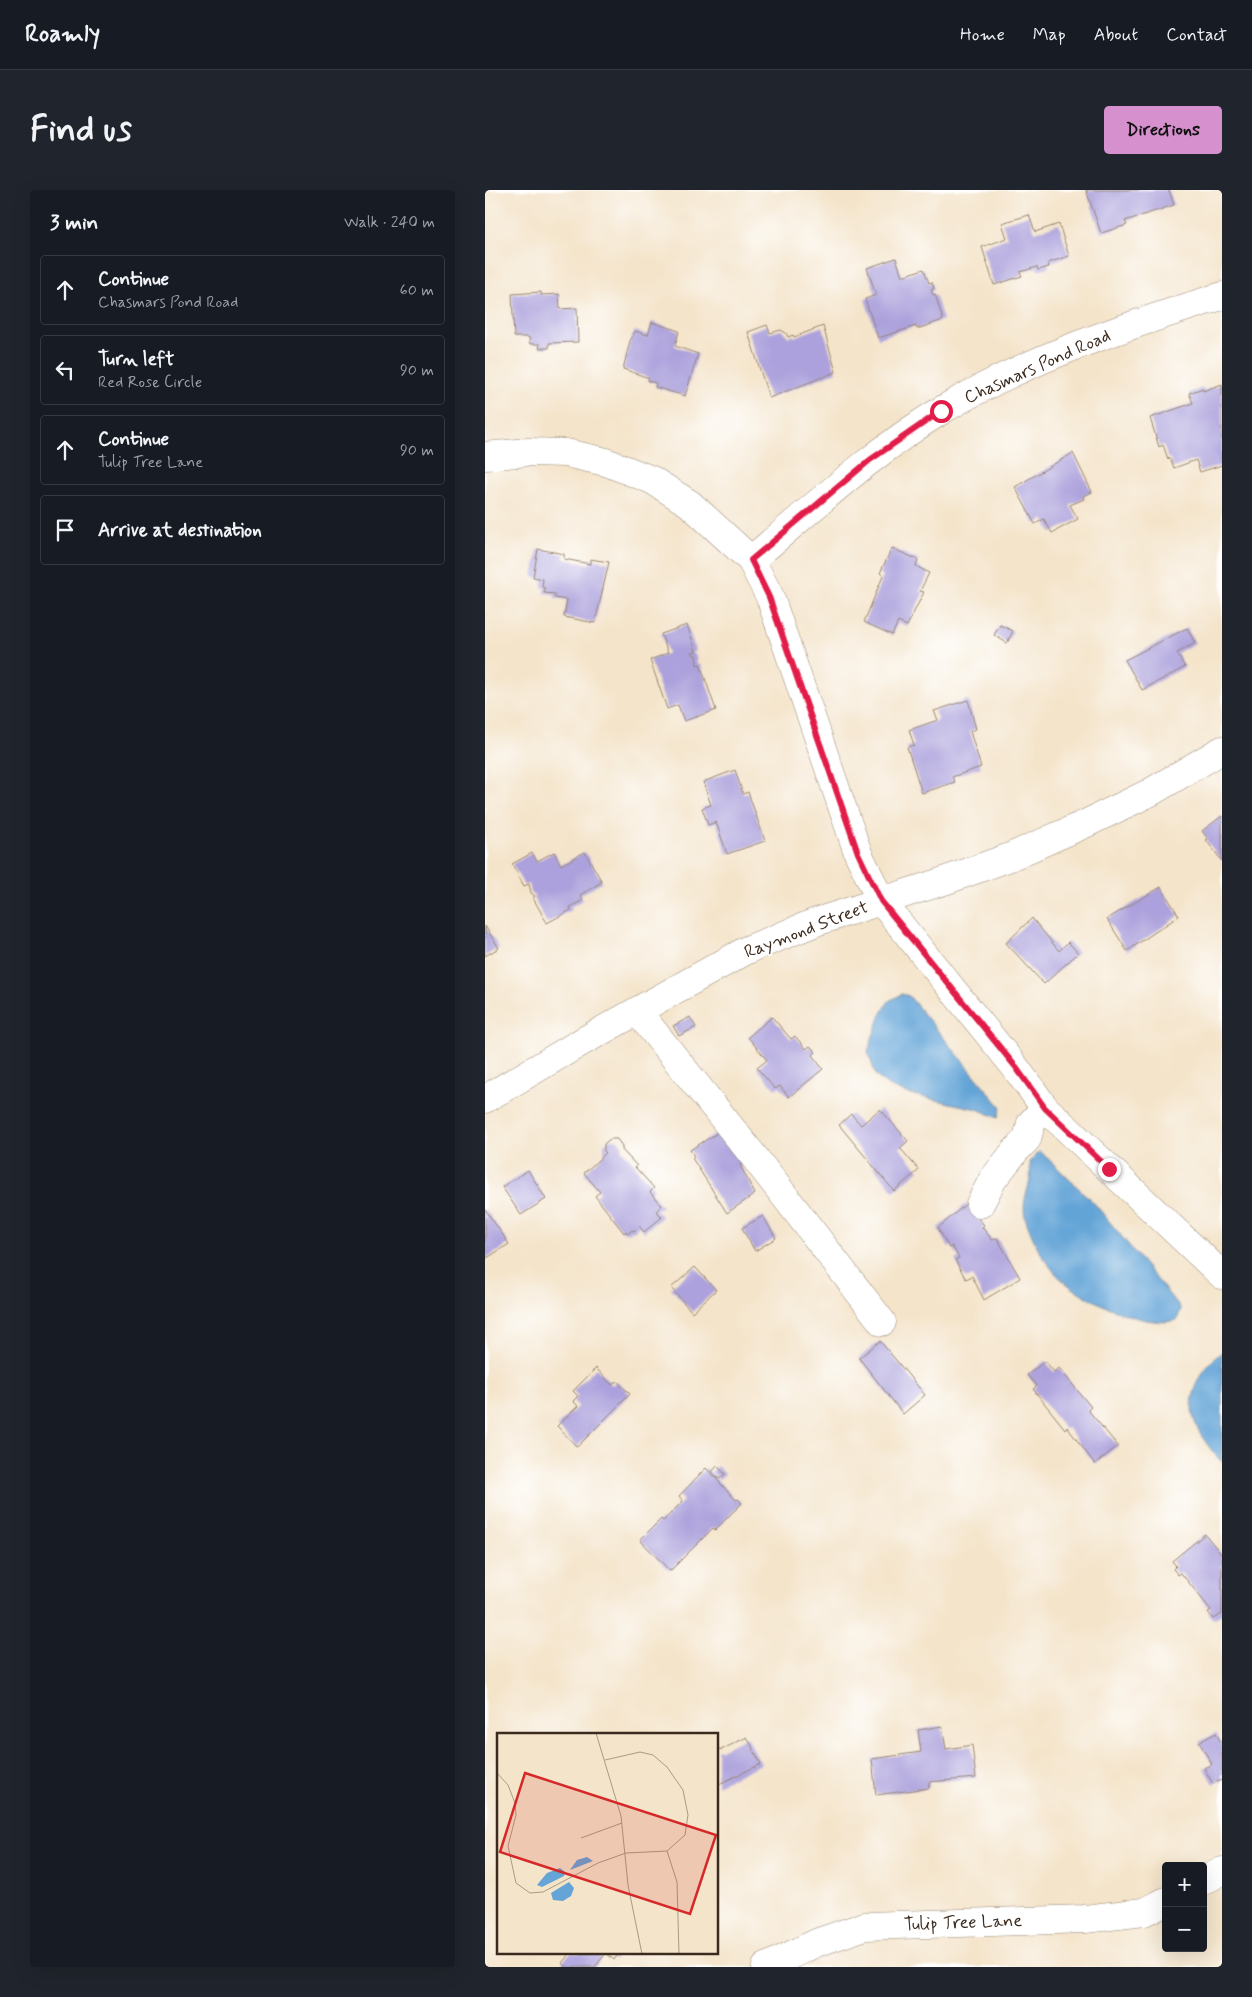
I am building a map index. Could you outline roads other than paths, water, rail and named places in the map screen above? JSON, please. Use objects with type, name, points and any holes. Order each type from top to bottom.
[{"type":"street","name":"Chasmars Pond Road","points":[[751,560],[870,460],[941,411],[990,383],[1132,324],[1222,296]]},
{"type":"street","points":[[485,456],[528,452],[565,454],[606,462],[652,480],[690,504],[751,560],[769,597],[858,853],[881,901],[1015,1066],[1045,1108],[1222,1275]]},
{"type":"street","name":"Raymond Street","points":[[485,1099],[747,950],[816,922],[1010,857],[1151,792],[1222,750]]},
{"type":"street","points":[[637,1011],[752,1154],[882,1322]]},
{"type":"street","points":[[981,1204],[993,1179],[1027,1139],[1031,1123],[1045,1108]]},
{"type":"street","points":[[1207,1879],[1222,1872]]},
{"type":"street","name":"Tulip Tree Lane","points":[[766,1967],[816,1943],[865,1926],[1085,1919],[1144,1912],[1162,1903]]},
{"type":"water","points":[[902,994],[909,996],[1001,1107],[998,1118],[977,1109],[909,1094],[888,1086],[876,1076],[868,1052],[872,1038],[889,1001]]},
{"type":"water","points":[[1040,1151],[1095,1204],[1181,1309],[1177,1320],[1164,1322],[1148,1320],[1113,1309],[1079,1292],[1066,1283],[1051,1268],[1034,1240],[1027,1225],[1024,1212],[1030,1178],[1030,1161]]},
{"type":"water","points":[[1222,1352],[1222,1462],[1201,1435],[1193,1416],[1192,1407],[1195,1390],[1199,1381],[1209,1364]]}]
